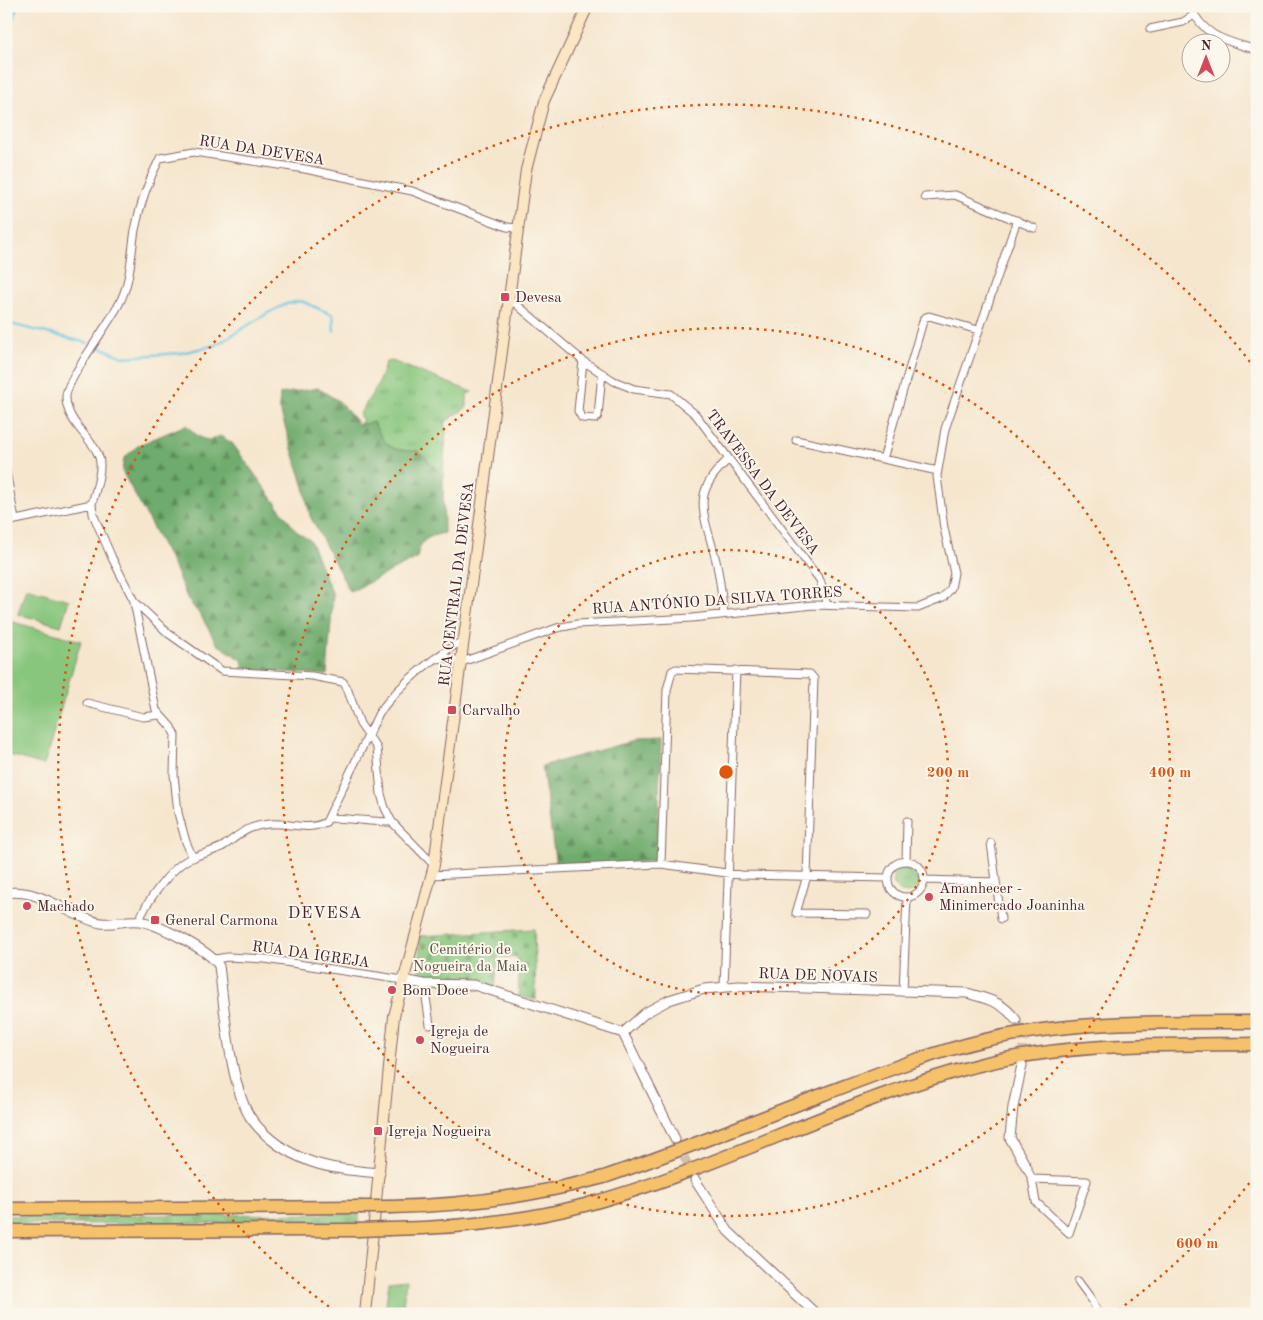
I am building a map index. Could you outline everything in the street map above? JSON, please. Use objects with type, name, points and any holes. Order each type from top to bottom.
[{"type":"highway","points":[[6,1209],[440,1206],[530,1195],[604,1177],[905,1064],[961,1046],[1005,1036],[1051,1029],[1106,1024],[1257,1022]]},
{"type":"highway","points":[[6,1231],[358,1230],[492,1223],[582,1206],[652,1184],[896,1090],[987,1063],[1030,1054],[1102,1046],[1257,1044]]},
{"type":"main road","name":"RUA CENTRAL DA DEVESA","points":[[365,1314],[380,1173],[390,1046],[403,980],[433,870],[526,170],[538,117],[588,6]]},
{"type":"street","points":[[444,6],[450,6]]},
{"type":"street","points":[[1190,6],[1194,15],[1209,33],[1257,50]]},
{"type":"street","points":[[1150,29],[1183,22],[1194,15]]},
{"type":"street","name":"RUA DA DEVESA","points":[[92,504],[100,461],[96,450],[81,433],[68,411],[66,395],[73,380],[120,303],[127,282],[142,196],[160,158],[194,152],[305,169],[412,191],[506,227],[518,228]]},
{"type":"street","points":[[925,197],[955,195],[1034,228]]},
{"type":"street","name":"RUA ANTÓNIO DA SILVA TORRES","points":[[462,662],[548,632],[577,624],[667,620],[790,606],[828,605],[918,608],[943,598],[951,588],[954,573],[940,504],[938,471],[945,428],[1017,220]]},
{"type":"street","name":"TRAVESSA DA DEVESA","points":[[509,298],[583,361],[602,373],[634,390],[671,394],[696,415],[820,580],[828,605]]},
{"type":"street","points":[[884,459],[924,318],[929,316],[978,330]]},
{"type":"street","points":[[583,361],[578,411],[582,418],[595,419],[598,416],[602,373]]},
{"type":"street","points":[[796,440],[938,471]]},
{"type":"street","points":[[724,614],[719,575],[702,509],[704,496],[714,472],[729,459]]},
{"type":"street","points":[[6,471],[15,520]]},
{"type":"street","points":[[6,522],[92,504],[93,514],[134,602],[153,698],[159,715],[172,727],[178,812],[186,842],[193,858]]},
{"type":"street","points":[[134,602],[169,634],[222,671],[312,676],[343,682],[360,724],[369,734],[377,748],[381,794],[392,822],[433,870],[661,864],[728,874],[888,878]]},
{"type":"street","points":[[139,920],[144,907],[157,890],[188,859],[224,845],[237,834],[253,827],[270,824],[319,826],[328,818],[386,703],[434,659],[464,640]]},
{"type":"street","points":[[434,659],[449,658],[462,662]]},
{"type":"street","points":[[661,864],[669,676],[672,671],[676,669],[736,670],[810,674],[814,679],[807,876],[796,913],[867,914]]},
{"type":"street","points":[[724,987],[736,670]]},
{"type":"street","points":[[87,703],[143,718],[159,715]]},
{"type":"street","points":[[328,818],[392,822]]},
{"type":"street","points":[[906,861],[908,821]]},
{"type":"street","points":[[991,843],[1001,919]]},
{"type":"street","points":[[906,861],[920,867],[924,880],[920,890],[907,897],[894,892],[889,885],[888,878],[893,866],[906,861]]},
{"type":"street","points":[[924,880],[996,882]]},
{"type":"street","points":[[6,893],[30,894],[102,924],[139,920],[161,928],[215,959],[219,966],[235,1074],[242,1098],[252,1120],[285,1150],[310,1162],[380,1173]]},
{"type":"street","points":[[903,992],[907,897]]},
{"type":"street","name":"RUA DA IGREJA","points":[[215,959],[228,957],[265,960],[403,980]]},
{"type":"street","points":[[403,980],[424,984],[474,985],[623,1033],[675,1139]]},
{"type":"street","points":[[424,984],[430,1025]]},
{"type":"street","name":"RUA DE NOVAIS","points":[[623,1033],[645,1013],[669,1000],[686,993],[724,987],[967,993],[999,1002],[1008,1008],[1016,1020]]},
{"type":"street","points":[[1022,1065],[1013,1107],[1010,1138],[1032,1179],[1036,1202],[1069,1233],[1087,1181],[1032,1179]]},
{"type":"street","points":[[695,1180],[728,1231],[816,1314]]},
{"type":"street","points":[[1078,1281],[1092,1300],[1098,1314]]},
{"type":"green space","points":[[392,361],[472,392],[467,394],[467,407],[444,423],[446,432],[443,475],[418,451],[400,450],[390,446],[385,442],[373,422],[359,425],[363,420],[359,415],[377,386],[386,362]]},
{"type":"green space","points":[[318,388],[340,402],[359,425],[373,422],[390,446],[401,450],[418,451],[443,475],[444,533],[425,540],[420,547],[417,558],[350,592],[310,516],[304,487],[279,407],[280,394]]},
{"type":"green space","points":[[186,425],[202,438],[210,440],[220,436],[232,443],[296,531],[310,540],[333,595],[327,675],[244,669],[242,660],[217,644],[201,616],[188,600],[174,567],[122,471],[124,458],[139,445]]},
{"type":"green space","points":[[26,588],[69,600],[61,626],[18,614]]},
{"type":"green space","points":[[6,620],[81,641],[44,765],[6,754]]},
{"type":"green space","points":[[661,740],[657,858],[653,861],[556,866],[542,766],[633,741]]},
{"type":"green space","points":[[907,865],[917,869],[921,879],[917,889],[907,893],[897,889],[893,879],[897,869]]},
{"type":"green space","name":"Cemitério de Nogueira da Maia","points":[[534,929],[536,1000],[519,996],[518,958],[498,957],[495,989],[419,979],[420,936]]},
{"type":"green space","points":[[359,1214],[359,1223],[6,1224],[6,1216]]},
{"type":"green space","points":[[406,1280],[402,1314],[385,1312],[389,1282]]},
{"type":"waterway","points":[[6,38],[18,6]]},
{"type":"waterway","points":[[100,347],[123,357],[181,353],[216,345],[268,313],[286,304],[301,301],[333,315],[334,331]]},
{"type":"waterway","points":[[6,323],[88,343]]},
{"type":"tunnel","points":[[1016,1020],[1023,1041],[1022,1061]]},
{"type":"tunnel","points":[[678,1145],[693,1175]]},
{"type":"place","name":"Devesa","points":[[505,297]]},
{"type":"place","name":"Carvalho","points":[[452,710]]},
{"type":"place","name":"Amanhecer - Minimercado Joaninha","points":[[929,897]]},
{"type":"place","name":"Machado","points":[[27,906]]},
{"type":"place","name":"General Carmona","points":[[155,920]]},
{"type":"place","name":"Bom Doce","points":[[392,990]]},
{"type":"place","name":"Igreja de Nogueira","points":[[420,1040]]},
{"type":"place","name":"Igreja Nogueira","points":[[378,1131]]},
{"type":"district","name":"DEVESA","points":[[325,912]]}]
